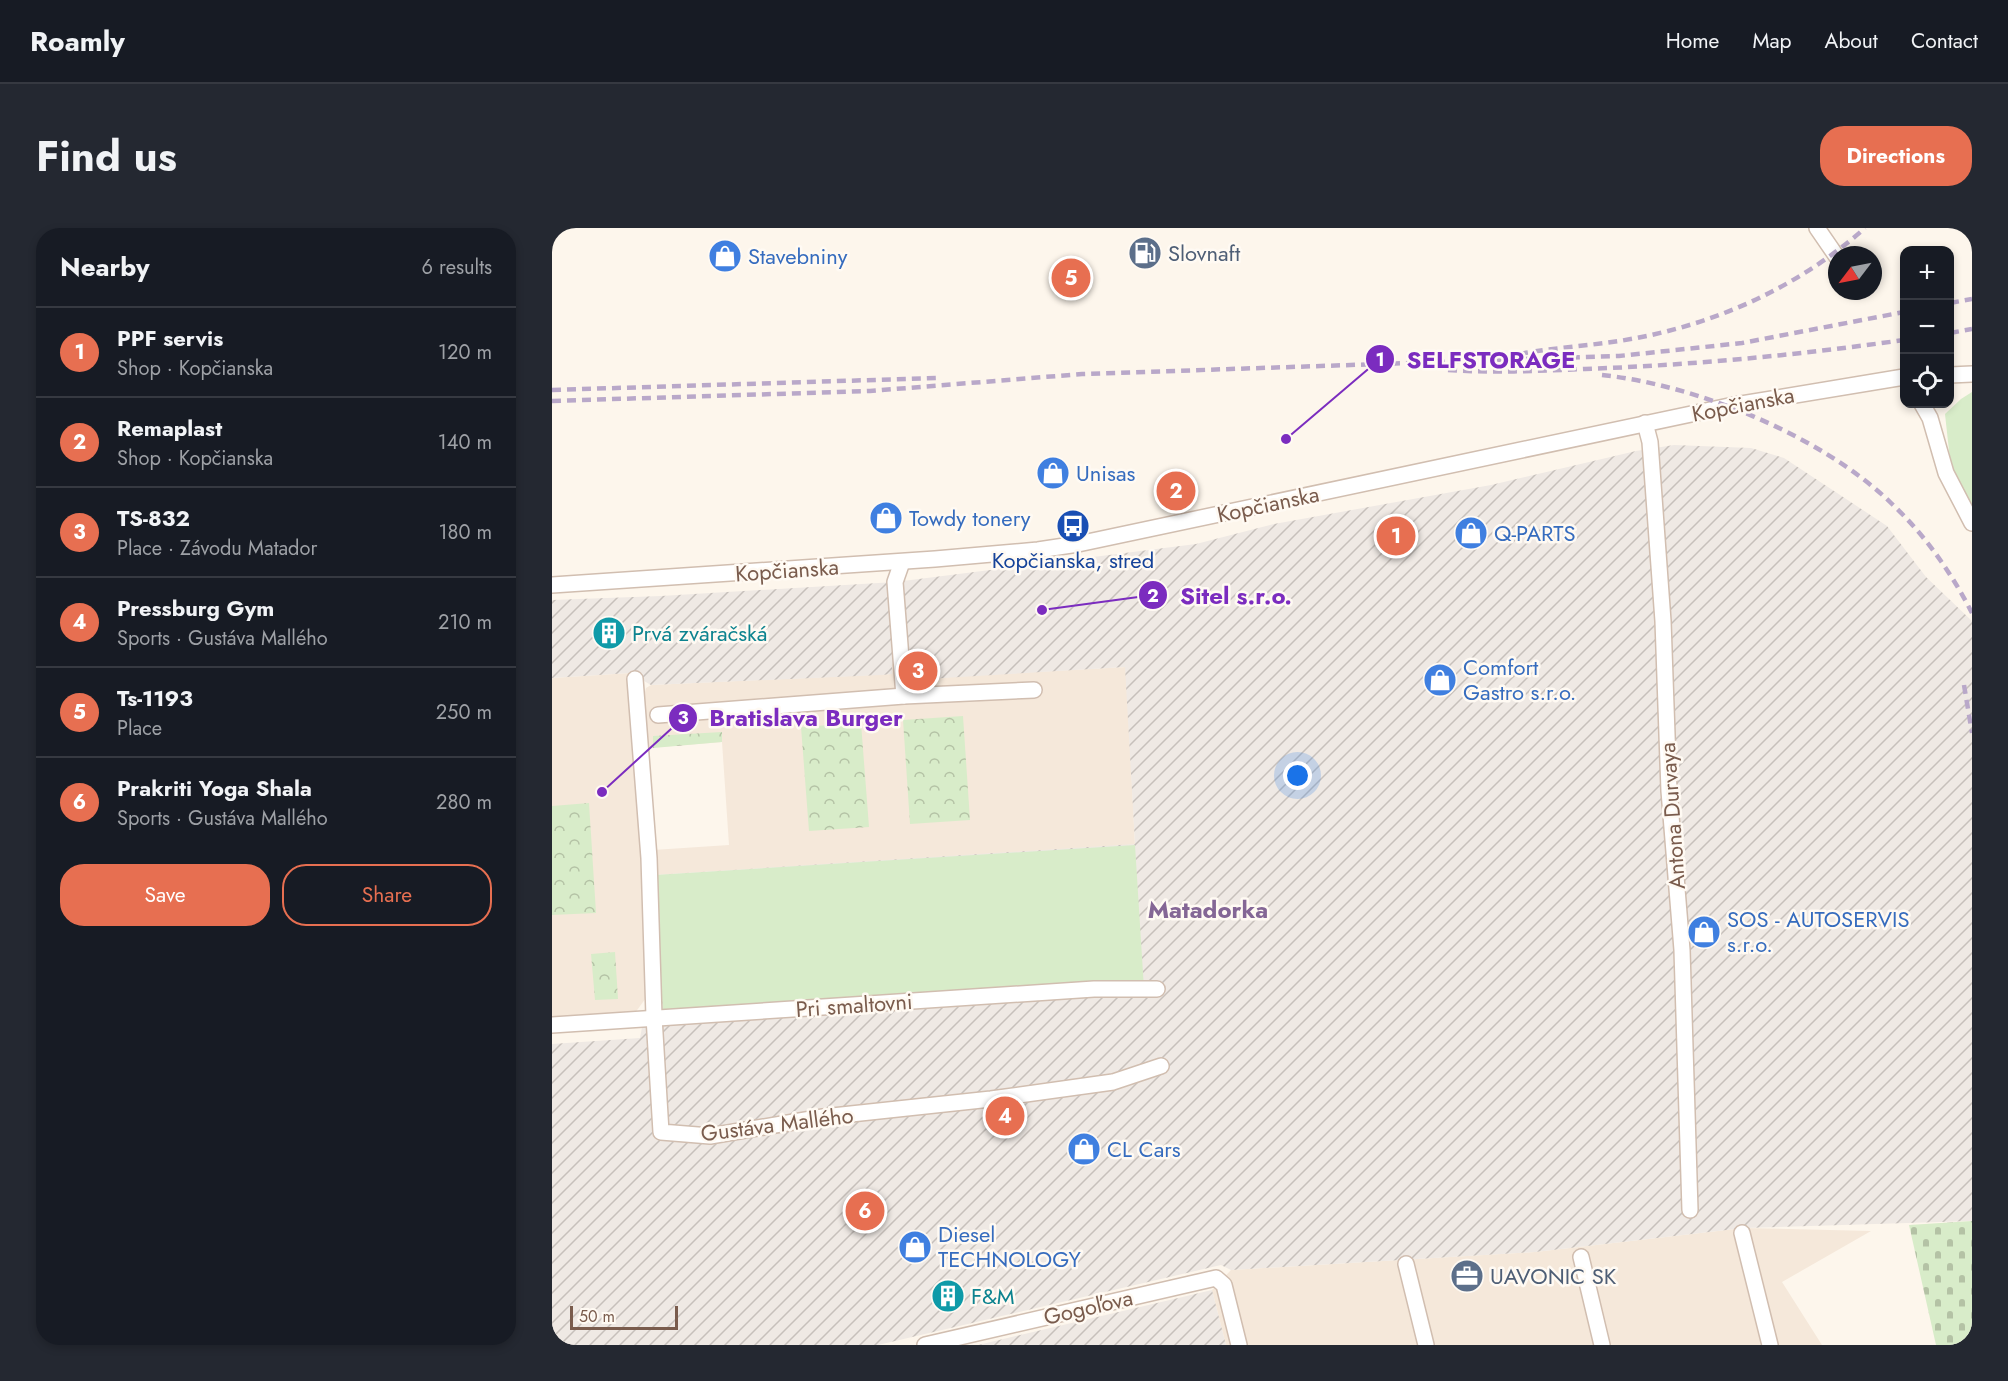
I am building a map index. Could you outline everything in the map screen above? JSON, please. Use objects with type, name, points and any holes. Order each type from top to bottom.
[{"type":"street","points":[[1817,228],[1829,246]]},
{"type":"street","name":"Kopčianska","points":[[552,585],[984,556],[1078,544],[1765,398],[1900,379]]},
{"type":"street","points":[[1924,408],[1930,418],[1947,473],[1972,523]]},
{"type":"street","points":[[1930,418],[1934,408]]},
{"type":"street","name":"Antona Durvaya","points":[[1646,423],[1650,442],[1662,610],[1669,791],[1682,950],[1690,1210]]},
{"type":"street","points":[[902,562],[895,582],[903,696]]},
{"type":"street","name":"Gustáva Mallého","points":[[635,679],[650,876],[654,1017],[661,1132],[710,1136],[824,1117],[991,1099],[1113,1082],[1161,1066]]},
{"type":"street","points":[[658,715],[903,696],[1034,690]]},
{"type":"street","name":"Pri smaltovni","points":[[552,1024],[1094,989],[1157,989]]},
{"type":"street","points":[[1742,1233],[1770,1345]]},
{"type":"street","points":[[1581,1257],[1602,1345]]},
{"type":"street","points":[[1406,1264],[1426,1345]]},
{"type":"street","name":"Gogoľova","points":[[925,1345],[1216,1278],[1224,1285],[1239,1345]]},
{"type":"shaded area","points":[[1674,445],[1751,448],[1784,458],[1887,526],[1926,577],[1972,621],[1972,1221],[1744,1228],[1535,1252],[1231,1270],[1221,1265],[878,1345],[552,1345],[552,1044],[640,1038],[648,995],[642,874],[1135,844],[1125,667],[927,679],[923,660],[892,664],[892,674],[881,675],[651,685],[630,673],[552,678],[552,600],[895,582],[1196,544],[1274,524],[1491,485],[1636,451]]},
{"type":"shaded area","points":[[923,660],[927,678],[1126,667],[1135,845],[655,875],[653,850],[729,845],[722,742],[648,748],[644,695],[646,688],[651,685],[892,674],[892,664]]},
{"type":"shaded area","points":[[630,673],[648,995],[635,1013],[552,1017],[552,678]]},
{"type":"shaded area","points":[[1744,1228],[1871,1231],[1782,1282],[1822,1345],[1226,1345],[1212,1290],[1231,1270],[1535,1252]]},
{"type":"shaded area","points":[[1212,1290],[1226,1345],[978,1345],[1157,1303]]},
{"type":"green space","points":[[1972,392],[1972,507],[1951,469],[1945,414]]},
{"type":"green space","points":[[963,716],[970,820],[910,824],[903,720]]},
{"type":"green space","points":[[861,723],[869,827],[809,831],[801,727]]},
{"type":"green space","points":[[722,732],[722,742],[653,748],[653,736]]},
{"type":"green space","points":[[589,803],[596,913],[552,915],[552,806]]},
{"type":"green space","points":[[1135,845],[1144,989],[663,1015],[655,875]]},
{"type":"green space","points":[[615,952],[618,999],[595,1000],[591,954]]},
{"type":"green space","points":[[1972,1221],[1972,1345],[1936,1345],[1909,1225]]},
{"type":"railway","points":[[1519,354],[1653,335],[1719,315],[1781,287],[1838,250],[1865,228]]},
{"type":"railway","points":[[1954,302],[1972,299]]},
{"type":"railway","points":[[552,401],[870,391],[1082,374],[1619,356],[1742,343],[1900,313]]},
{"type":"railway","points":[[1954,332],[1972,329]]},
{"type":"railway","points":[[1448,370],[1534,371],[1666,365],[1785,355],[1900,341]]},
{"type":"railway","points":[[1602,375],[1678,390],[1717,402],[1794,436],[1830,456],[1863,479],[1915,528],[1946,569],[1972,613]]},
{"type":"railway","points":[[552,390],[937,378]]},
{"type":"railway","points":[[1964,685],[1972,733]]},
{"type":"place","name":"Slovnaft","points":[[1145,253]]},
{"type":"place","name":"Stavebniny","points":[[725,256]]},
{"type":"place","name":"Ts-1193","points":[[1071,278]]},
{"type":"place","name":"SELFSTORAGE","points":[[1286,439]]},
{"type":"place","name":"Unisas","points":[[1053,473]]},
{"type":"place","name":"Remaplast","points":[[1176,491]]},
{"type":"place","name":"Towdy tonery","points":[[886,518]]},
{"type":"place","name":"Kopčianska, stred","points":[[1073,526]]},
{"type":"place","name":"Q-PARTS","points":[[1471,533]]},
{"type":"place","name":"PPF servis","points":[[1396,536]]},
{"type":"place","name":"Sitel s.r.o.","points":[[1042,610]]},
{"type":"place","name":"Prvá zváračská","points":[[609,633]]},
{"type":"place","name":"TS-832","points":[[918,671]]},
{"type":"place","name":"Comfort Gastro s.r.o.","points":[[1440,680]]},
{"type":"place","name":"Bratislava Burger","points":[[602,792]]},
{"type":"place","name":"SOS - AUTOSERVIS s.r.o.","points":[[1704,932]]},
{"type":"place","name":"Pressburg Gym","points":[[1005,1116]]},
{"type":"place","name":"CL Cars","points":[[1084,1149]]},
{"type":"place","name":"Prakriti Yoga Shala","points":[[865,1211]]},
{"type":"place","name":"Diesel TECHNOLOGY","points":[[915,1247]]},
{"type":"place","name":"UAVONIC SK","points":[[1467,1276]]},
{"type":"place","name":"F&M","points":[[948,1296]]},
{"type":"district","name":"Matadorka","points":[[1208,909]]}]
